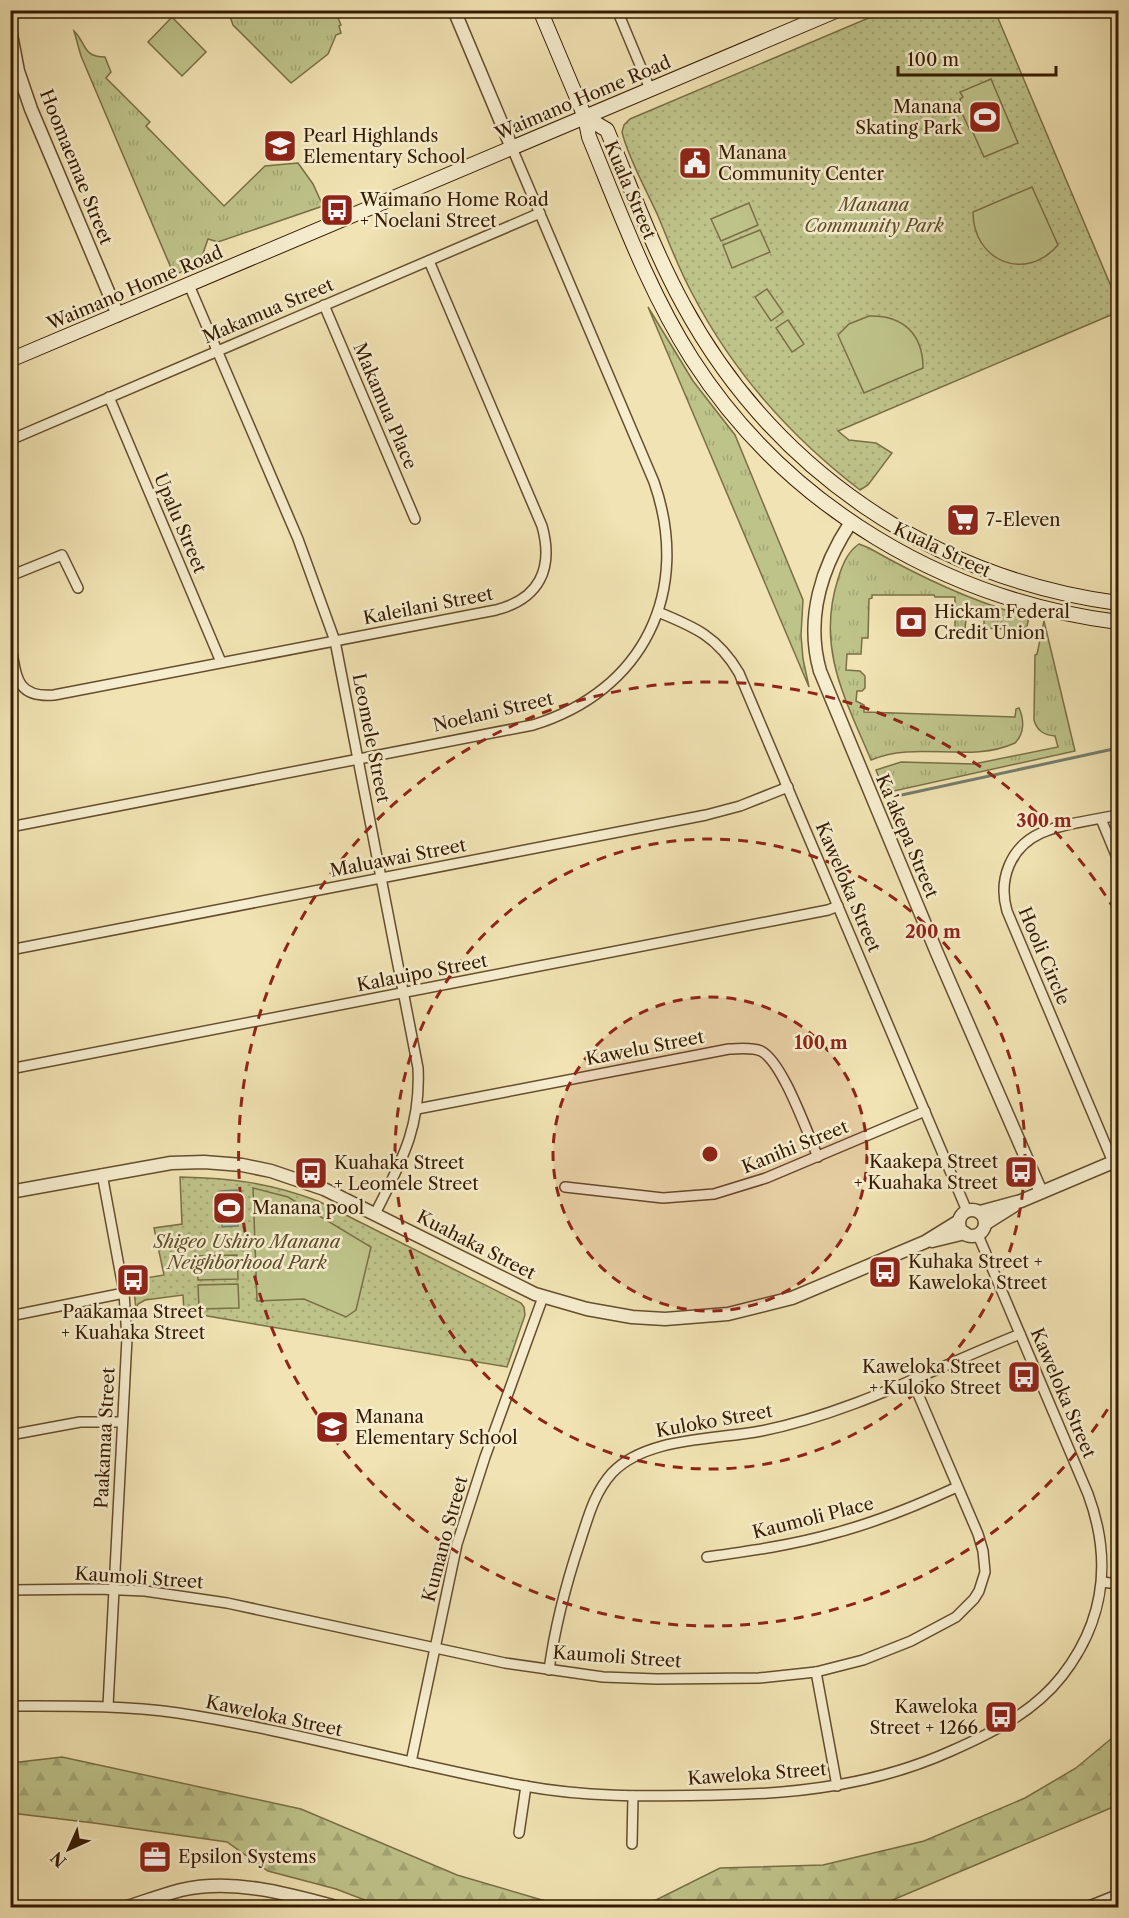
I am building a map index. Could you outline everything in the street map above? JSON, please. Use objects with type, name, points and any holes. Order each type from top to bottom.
[{"type":"main road","points":[[540,10],[585,117]]},
{"type":"main road","name":"Waimano Home Road","points":[[10,360],[650,89],[805,17],[838,10]]},
{"type":"main road","name":"Kuala Street","points":[[585,117],[607,130],[674,285],[697,328],[743,396],[783,440],[825,478],[862,505],[898,529],[938,550],[1044,588],[1119,603]]},
{"type":"main road","name":"Kuala Street","points":[[585,117],[589,137],[661,304],[693,360],[729,409],[775,459],[813,493],[851,522],[941,573],[989,592],[1038,607],[1119,622]]},
{"type":"main road","points":[[851,522],[862,505]]},
{"type":"main road","points":[[1038,607],[1044,588]]},
{"type":"street","name":"Noelani Street","points":[[10,827],[522,727],[567,713],[589,700],[616,678],[637,652],[658,612],[668,563],[666,525],[661,502],[454,10]]},
{"type":"street","points":[[617,10],[650,89]]},
{"type":"street","name":"Hoomaemae Street","points":[[10,29],[16,83],[61,180],[118,315]]},
{"type":"street","name":"Makamua Street","points":[[10,440],[540,213]]},
{"type":"street","name":"Kaleilani Street","points":[[10,642],[21,685],[28,693],[40,696],[496,610],[514,604],[529,594],[537,585],[546,564],[547,551],[542,526],[429,261]]},
{"type":"street","name":"Leomele Street","points":[[189,285],[297,538],[335,641],[359,759],[418,1068],[417,1109],[407,1148],[375,1214]]},
{"type":"street","name":"Makamua Place","points":[[324,305],[415,519]]},
{"type":"street","name":"Upalu Street","points":[[109,397],[221,662]]},
{"type":"street","name":"Ka'akepa Street","points":[[851,522],[830,558],[816,604],[813,627],[816,658],[833,706],[1041,1192]]},
{"type":"street","points":[[10,576],[62,555],[78,588]]},
{"type":"street","name":"Kaweloka Street","points":[[10,1706],[108,1706],[177,1713],[526,1786],[633,1796],[744,1795],[837,1786],[874,1778],[937,1758],[996,1729],[1026,1710],[1053,1687],[1077,1654],[1091,1626],[1102,1582],[1102,1552],[1094,1511],[747,690],[722,648],[702,631],[658,612]]},
{"type":"street","name":"Maluawai Street","points":[[10,950],[706,815],[740,806],[788,787]]},
{"type":"street","name":"Hooli Circle","points":[[1117,1165],[1007,911],[1004,883],[1008,866],[1027,841],[1045,831],[1119,815]]},
{"type":"street","points":[[1101,819],[1119,860]]},
{"type":"street","name":"Kalauipo Street","points":[[10,1069],[828,910],[838,906]]},
{"type":"street","name":"Kawelu Street","points":[[417,1109],[729,1049],[749,1048],[762,1052],[775,1065],[818,1156]]},
{"type":"street","name":"Kanihi Street","points":[[565,1187],[638,1196],[694,1197],[723,1192],[751,1184],[925,1111]]},
{"type":"street","name":"Kuahaka Street","points":[[10,1192],[171,1163],[204,1162],[242,1165],[271,1171],[324,1189],[543,1297],[587,1309],[632,1317],[684,1318],[728,1314],[792,1298],[1041,1192],[1117,1165]]},
{"type":"street","name":"Paakamaa Street","points":[[102,1174],[124,1293],[127,1338],[108,1706]]},
{"type":"street","points":[[10,1316],[124,1293]]},
{"type":"street","name":"Kumano Street","points":[[411,1762],[457,1544],[489,1446],[543,1297]]},
{"type":"street","name":"Kuloko Street","points":[[549,1670],[567,1583],[590,1509],[603,1483],[623,1463],[655,1447],[760,1431],[815,1418],[1020,1334]]},
{"type":"street","name":"Kaumoli Street","points":[[10,1590],[114,1590],[227,1603],[549,1670],[603,1677],[759,1678],[816,1672],[862,1660],[911,1641],[956,1617],[967,1608],[979,1591],[985,1564],[978,1534],[912,1380]]},
{"type":"street","points":[[10,1435],[80,1422],[122,1422]]},
{"type":"street","name":"Kaumoli Place","points":[[707,1557],[764,1549],[837,1533],[893,1514],[957,1487]]},
{"type":"street","points":[[1102,1582],[1119,1584]]},
{"type":"street","points":[[816,1672],[837,1786]]},
{"type":"street","points":[[519,1833],[526,1786]]},
{"type":"street","points":[[632,1844],[633,1796]]},
{"type":"street","points":[[123,1908],[181,1890],[200,1887],[235,1887],[292,1895],[340,1908]]},
{"type":"street","points":[[1088,1908],[1119,1896]]},
{"type":"green space","points":[[228,11],[335,11],[341,25],[339,26],[341,33],[336,35],[328,54],[291,83],[233,25]]},
{"type":"green space","name":"Manana Community Park","points":[[885,11],[995,11],[1118,303],[1118,312],[838,431],[849,440],[876,443],[892,453],[868,485],[860,490],[810,448],[787,425],[745,377],[726,350],[683,276],[633,163],[622,132],[624,125],[630,119]]},
{"type":"green space","points":[[172,17],[206,52],[182,76],[148,42]]},
{"type":"green space","points":[[74,31],[88,52],[105,57],[111,72],[106,78],[150,122],[146,126],[224,206],[265,166],[298,163],[313,184],[323,206],[218,242],[208,239],[199,265],[174,275],[81,56]]},
{"type":"green space","name":"Manana Skating Park","points":[[991,79],[1018,143],[984,157],[959,107],[962,105],[960,99],[963,97],[960,92]]},
{"type":"green space","points":[[1032,187],[1058,245],[1045,257],[1031,263],[1017,264],[1003,261],[991,254],[982,243],[975,229],[973,212]]},
{"type":"green space","points":[[749,203],[758,225],[721,241],[711,219]]},
{"type":"green space","points":[[760,230],[770,252],[732,268],[723,245]]},
{"type":"green space","points":[[767,289],[783,312],[771,321],[755,297]]},
{"type":"green space","points":[[648,307],[693,381],[735,435],[803,600],[801,635],[809,687]]},
{"type":"green space","points":[[869,316],[892,319],[909,329],[919,345],[923,368],[864,393],[838,335],[849,324]]},
{"type":"green space","points":[[788,320],[804,344],[792,352],[776,328]]},
{"type":"green space","points":[[859,544],[947,588],[1029,617],[1027,626],[1022,630],[984,628],[984,619],[966,618],[965,629],[955,634],[955,597],[872,595],[869,599],[868,638],[862,638],[861,654],[847,654],[846,670],[860,671],[865,676],[865,688],[857,691],[856,701],[864,705],[864,712],[1015,717],[1016,709],[1019,708],[1023,726],[1021,735],[1015,743],[980,752],[906,752],[889,754],[871,760],[836,672],[830,628],[832,604],[843,564]]},
{"type":"green space","points":[[1044,621],[1075,751],[885,793],[876,770],[901,762],[974,764],[1058,747],[1055,736],[1042,732],[1034,720],[1035,655]]},
{"type":"green space","name":"Shigeo Ushiro Manana Neighborhood Park","points":[[180,1177],[250,1183],[284,1190],[318,1201],[521,1303],[525,1315],[507,1367],[184,1312],[183,1295],[145,1300],[138,1304],[136,1309],[132,1273],[140,1279],[164,1275],[154,1228],[182,1224]]},
{"type":"green space","points":[[253,1188],[288,1197],[371,1247],[356,1310],[346,1317],[304,1299],[257,1301]]},
{"type":"green space","points":[[237,1255],[238,1279],[198,1280],[197,1256]]},
{"type":"green space","points":[[238,1284],[239,1308],[199,1309],[198,1285]]},
{"type":"green space","points":[[1118,1733],[1118,1805],[876,1907],[627,1907],[656,1900],[720,1868],[823,1865],[924,1841],[1025,1798],[1076,1768]]},
{"type":"green space","points":[[62,1757],[301,1809],[457,1875],[566,1907],[383,1907],[336,1889],[268,1871],[227,1842],[11,1813],[11,1763]]},
{"type":"water","name":"Manana pool","points":[[237,1190],[238,1226],[222,1227],[221,1191]]},
{"type":"waterway","points":[[897,796],[1118,748]]},
{"type":"place","name":"Manana Skating Park","points":[[985,117]]},
{"type":"place","name":"Pearl Highlands Elementary School","points":[[280,146]]},
{"type":"place","name":"Manana Community Center","points":[[695,163]]},
{"type":"place","name":"Waimano Home Road + Noelani Street","points":[[337,210]]},
{"type":"place","name":"7-Eleven","points":[[963,520]]},
{"type":"place","name":"Hickam Federal Credit Union","points":[[911,622]]},
{"type":"place","name":"Kaakepa Street + Kuahaka Street","points":[[1021,1172]]},
{"type":"place","name":"Kuahaka Street + Leomele Street","points":[[311,1173]]},
{"type":"place","name":"Manana pool","points":[[229,1208]]},
{"type":"place","name":"Kuhaka Street + Kaweloka Street","points":[[885,1272]]},
{"type":"place","name":"Paakamaa Street + Kuahaka Street","points":[[133,1280]]},
{"type":"place","name":"Kaweloka Street + Kuloko Street","points":[[1024,1377]]},
{"type":"place","name":"Manana Elementary School","points":[[332,1427]]},
{"type":"place","name":"Kaweloka Street + 1266","points":[[1001,1717]]},
{"type":"place","name":"Epsilon Systems","points":[[155,1857]]}]
